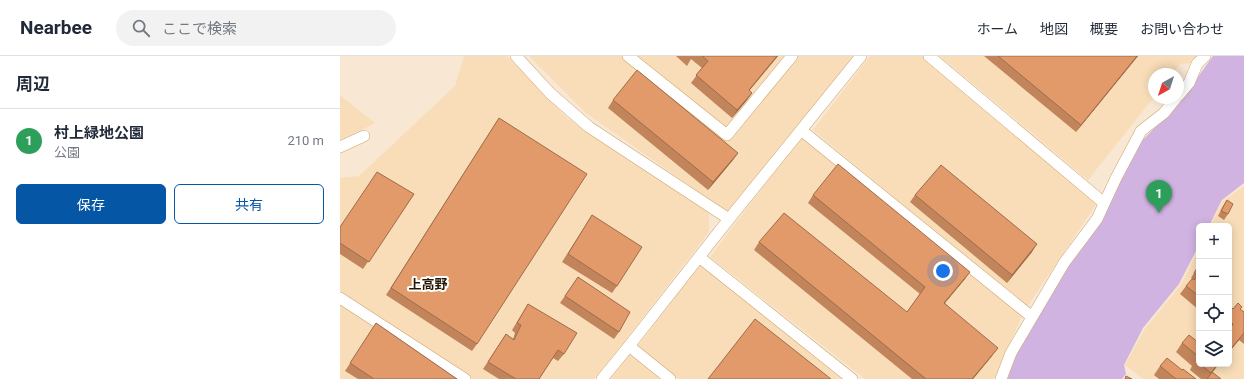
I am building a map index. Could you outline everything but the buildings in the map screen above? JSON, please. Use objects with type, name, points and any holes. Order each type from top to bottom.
[{"type":"street","points":[[516,56],[550,93],[589,127],[729,219]]},
{"type":"street","points":[[628,56],[727,135],[792,56]]},
{"type":"street","points":[[602,379],[800,130],[861,56]]},
{"type":"street","points":[[929,56],[1104,203]]},
{"type":"street","points":[[1184,89],[1189,83],[1198,64],[1205,56]]},
{"type":"street","points":[[1001,379],[1011,352],[1064,263],[1097,219],[1116,178],[1141,131],[1164,113],[1171,104]]},
{"type":"street","points":[[800,130],[1032,317]]},
{"type":"street","points":[[340,147],[364,136]]},
{"type":"street","points":[[699,257],[852,379]]},
{"type":"street","points":[[340,298],[466,379]]},
{"type":"street","points":[[629,346],[670,379]]},
{"type":"shaded area","points":[[464,56],[507,56],[567,118],[709,212],[709,232],[594,379],[471,379],[340,291],[340,178],[359,176],[455,86]]},
{"type":"shaded area","points":[[529,56],[854,56],[727,212],[586,113]]},
{"type":"shaded area","points":[[870,56],[923,56],[1097,203],[1027,307],[813,130]]},
{"type":"shaded area","points":[[940,56],[1200,56],[1194,63],[1180,64],[1177,68],[1148,68],[1148,104],[1088,180]]},
{"type":"shaded area","points":[[1213,56],[1244,56],[1244,183],[1222,200],[1210,223],[1196,223],[1196,251],[1179,284],[1143,328],[1124,365],[1126,374],[1122,379],[1007,379],[1014,358],[1140,143],[1178,104],[1184,104],[1184,96]]},
{"type":"shaded area","points":[[340,95],[375,123],[340,141]]},
{"type":"shaded area","points":[[801,137],[1022,316],[994,379],[865,379],[710,257]]},
{"type":"shaded area","points":[[1244,186],[1244,379],[1143,379],[1125,365],[1144,330],[1180,286],[1196,255],[1196,367],[1232,367],[1232,223],[1212,223],[1223,201]]},
{"type":"shaded area","points":[[700,264],[844,379],[679,379],[638,346]]},
{"type":"shaded area","points":[[340,305],[452,379],[340,379]]},
{"type":"shaded area","points":[[631,353],[663,379],[611,379]]},
{"type":"place","name":"村上緑地公園","points":[[1159,213]]},
{"type":"district","name":"上高野","points":[[428,284]]}]
